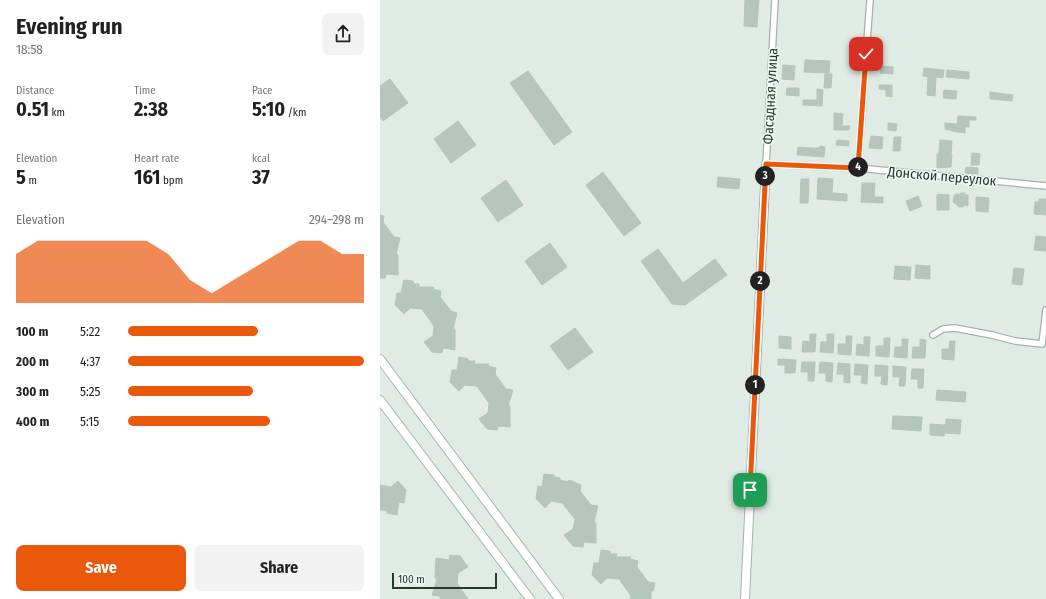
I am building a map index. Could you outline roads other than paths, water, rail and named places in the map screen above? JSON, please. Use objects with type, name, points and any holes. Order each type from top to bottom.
[{"type":"main road","name":"Фасадная улица","points":[[745,599],[766,164]]},
{"type":"main road","points":[[380,359],[559,599]]},
{"type":"main road","points":[[380,400],[530,599]]},
{"type":"street","name":"Фасадная улица","points":[[766,164],[775,0]]},
{"type":"street","points":[[858,168],[870,0]]},
{"type":"street","name":"Донской переулок","points":[[766,164],[858,168],[1046,186]]},
{"type":"street","points":[[933,335],[943,329],[955,328],[992,335],[1014,342],[1044,343],[1046,310]]}]
